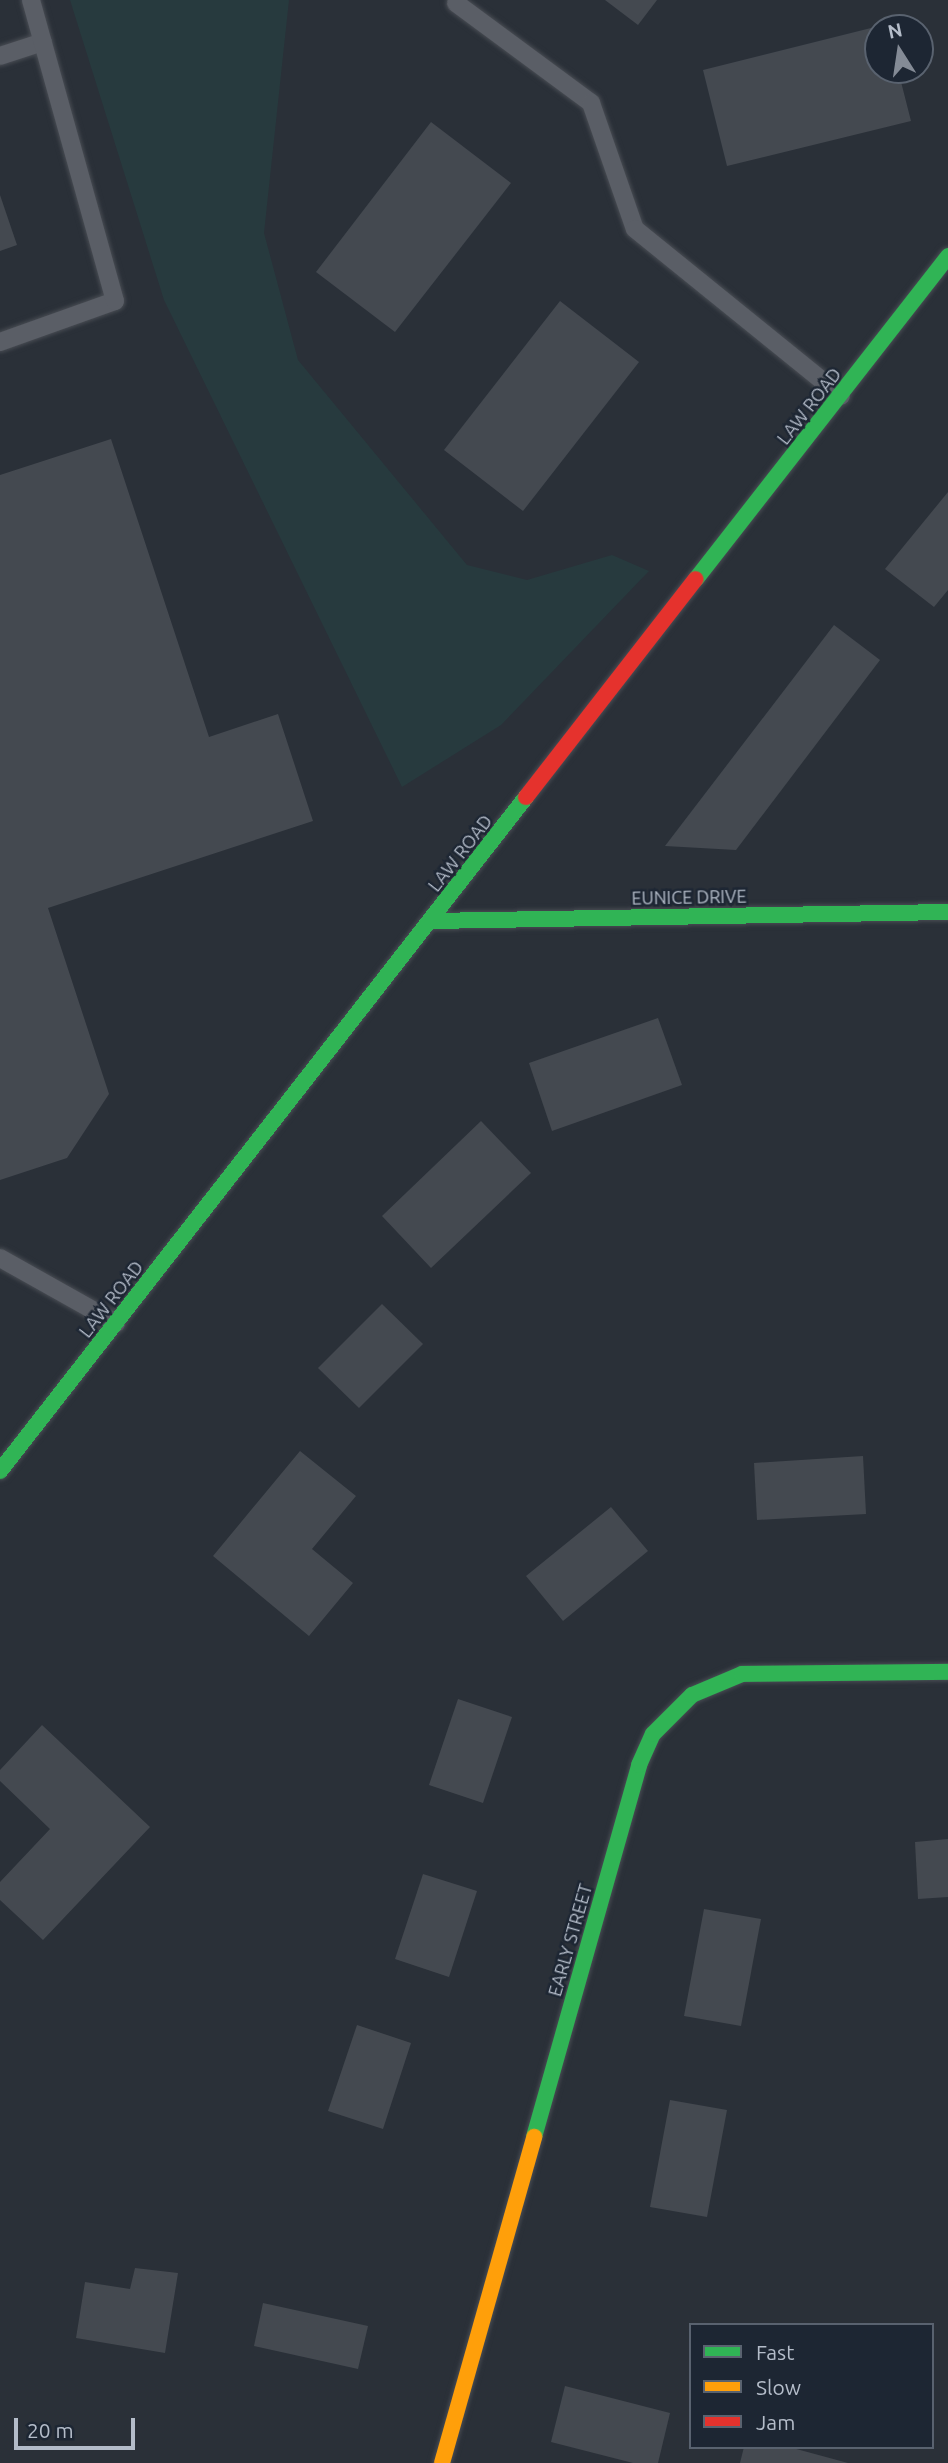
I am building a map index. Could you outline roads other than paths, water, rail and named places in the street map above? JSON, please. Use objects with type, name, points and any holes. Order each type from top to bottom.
[{"type":"street","name":"LAW ROAD","points":[[0,1471],[948,256]]},
{"type":"street","name":"EUNICE DRIVE","points":[[431,921],[948,912]]},
{"type":"street","name":"EARLY STREET","points":[[442,2463],[636,1778],[653,1734],[692,1695],[742,1674],[948,1672]]},
{"type":"lane","points":[[0,342],[115,301],[31,0]]},
{"type":"lane","points":[[456,3],[591,103],[635,229],[841,396]]},
{"type":"lane","points":[[0,56],[43,42]]},
{"type":"lane","points":[[0,1258],[116,1323]]}]
